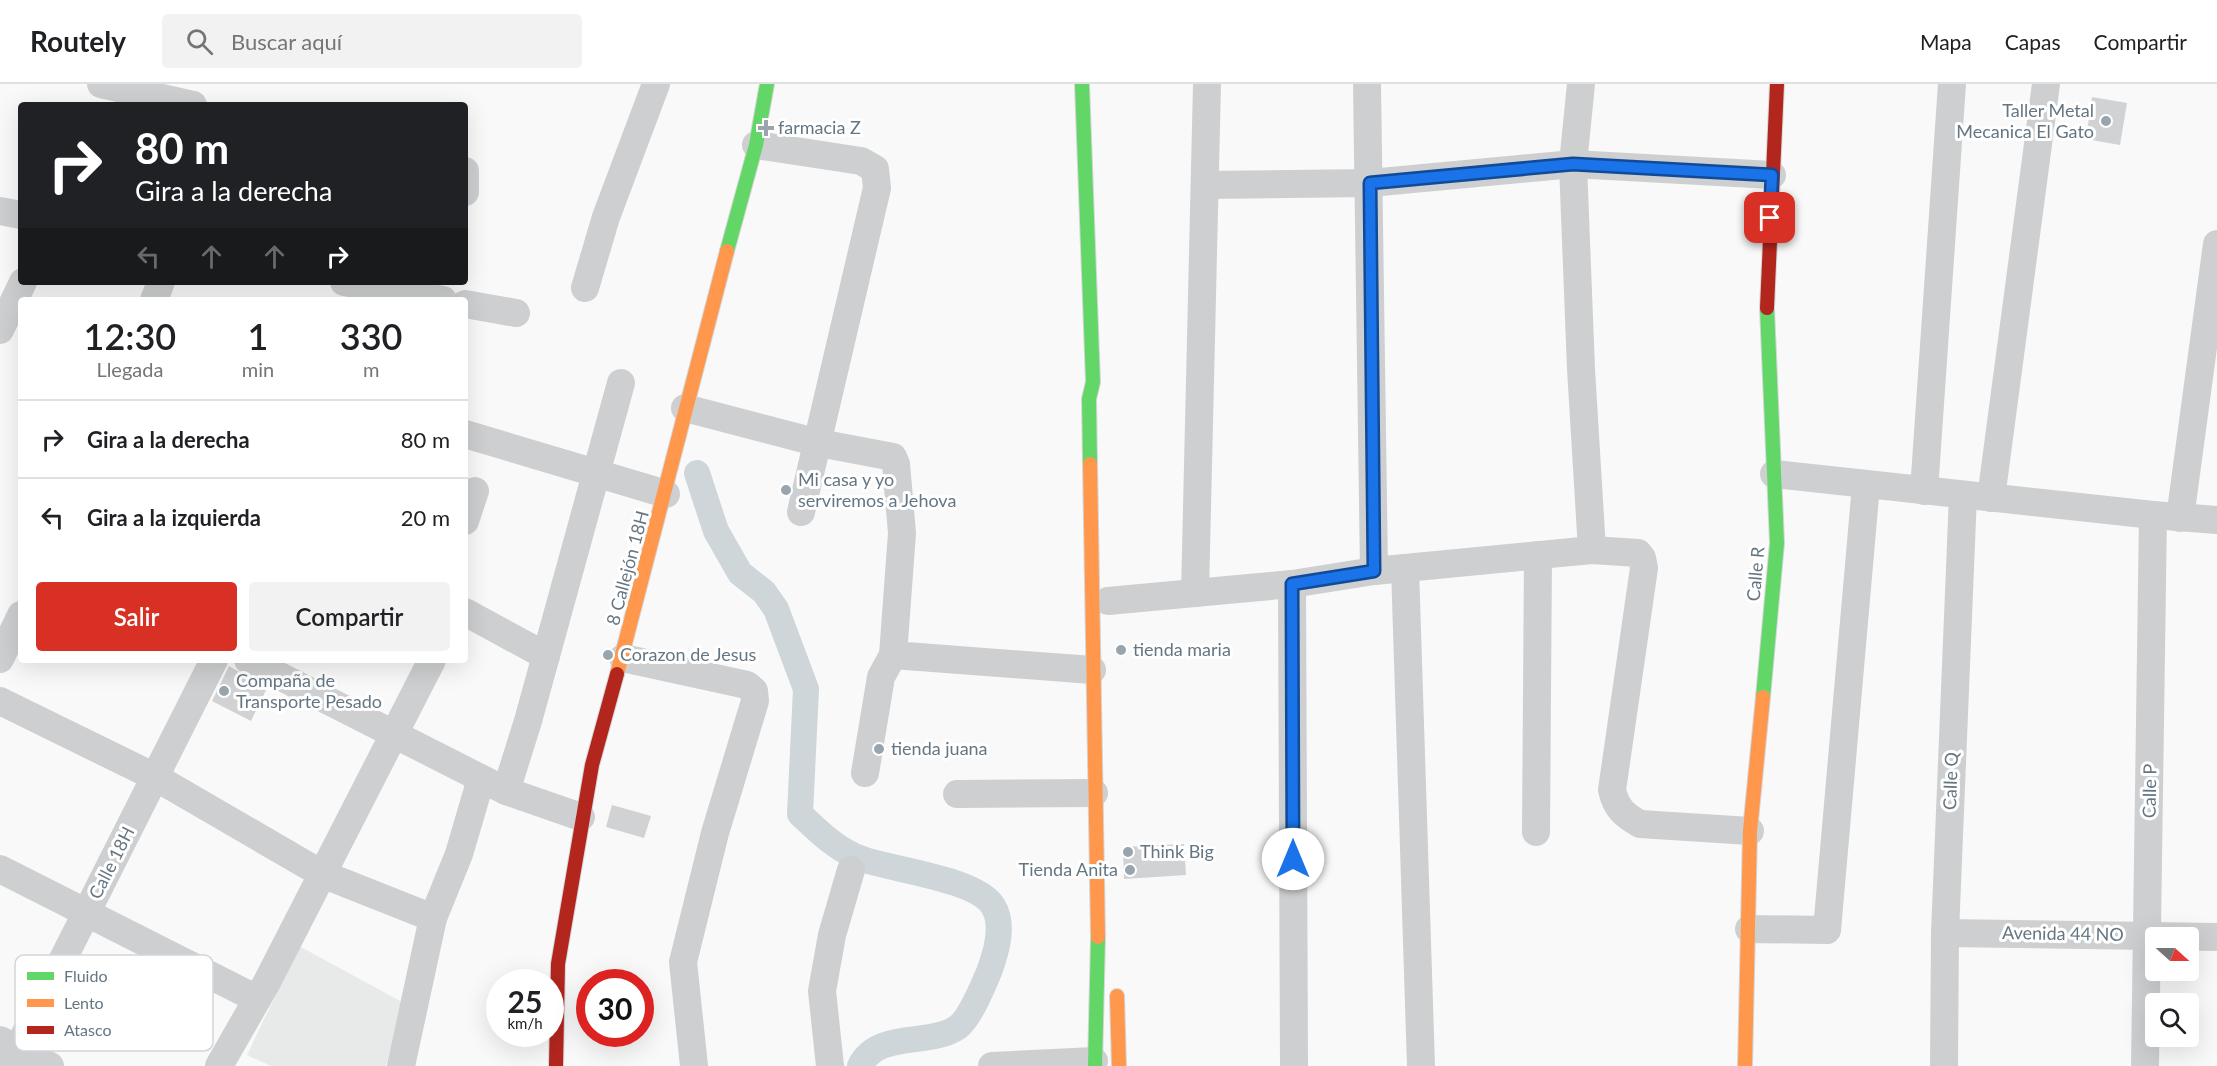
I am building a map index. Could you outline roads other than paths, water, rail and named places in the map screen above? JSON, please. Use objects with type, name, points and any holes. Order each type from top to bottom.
[{"type":"street","points":[[101,84],[180,102]]},
{"type":"street","points":[[585,288],[606,217],[656,84]]},
{"type":"street","name":"8 Callejón 18H","points":[[556,1066],[558,964],[581,817],[592,765],[623,658],[756,145],[767,84]]},
{"type":"street","points":[[1082,84],[1093,382],[1089,399],[1092,670],[1102,1064]]},
{"type":"street","points":[[1195,593],[1207,84]]},
{"type":"street","points":[[1367,84],[1374,571]]},
{"type":"street","points":[[1581,84],[1573,164],[1581,369],[1592,550]]},
{"type":"street","name":"Calle R","points":[[1745,1066],[1750,831],[1777,543],[1767,304],[1777,84]]},
{"type":"street","points":[[1924,491],[1952,84]]},
{"type":"street","points":[[1991,498],[2046,84]]},
{"type":"street","points":[[756,145],[861,161],[875,169],[877,188],[801,512]]},
{"type":"street","points":[[1205,185],[1370,183],[1573,164],[1772,175]]},
{"type":"street","points":[[0,211],[18,214]]},
{"type":"street","name":"Calle P","points":[[2148,927],[2167,517],[2217,244]]},
{"type":"street","points":[[0,330],[22,285]]},
{"type":"street","points":[[360,285],[426,297]]},
{"type":"street","points":[[468,305],[516,313]]},
{"type":"street","points":[[1093,382],[1103,401],[1104,436]]},
{"type":"street","points":[[401,1066],[433,918],[459,854],[493,785],[546,656],[621,383]]},
{"type":"street","points":[[686,408],[819,443],[885,453],[892,457],[896,464],[902,533],[893,655],[881,677],[865,773]]},
{"type":"street","points":[[468,435],[666,494]]},
{"type":"street","points":[[1774,474],[2167,517],[2217,519]]},
{"type":"street","points":[[1749,929],[1827,930],[1866,485]]},
{"type":"street","points":[[468,512],[475,491]]},
{"type":"street","name":"Calle Q","points":[[1944,1066],[1945,933],[1963,495]]},
{"type":"street","points":[[1108,601],[1292,584],[1374,571],[1592,550],[1638,553],[1642,558],[1644,568],[1612,790],[1616,806],[1626,816],[1640,824],[1750,831]]},
{"type":"street","points":[[1536,832],[1538,555]]},
{"type":"street","points":[[1405,568],[1421,1066]]},
{"type":"street","points":[[1292,584],[1294,1066]]},
{"type":"street","points":[[468,614],[546,656]]},
{"type":"street","points":[[0,659],[18,621]]},
{"type":"street","points":[[893,655],[1092,670]]},
{"type":"street","points":[[623,658],[747,685],[754,691],[755,701],[715,833],[683,962],[694,1066]]},
{"type":"street","name":"Calle 18H","points":[[63,955],[88,911],[212,663]]},
{"type":"street","points":[[254,663],[493,785],[581,817]]},
{"type":"street","points":[[219,1066],[257,999],[430,663]]},
{"type":"street","points":[[0,701],[155,777],[322,874],[433,918]]},
{"type":"street","points":[[957,794],[1094,793]]},
{"type":"street","points":[[0,869],[172,955]]},
{"type":"street","points":[[830,1066],[822,991],[832,935],[851,870]]},
{"type":"street","points":[[1098,932],[1115,931]]},
{"type":"street","name":"Avenida 44 NO","points":[[1945,933],[2145,936]]},
{"type":"street","name":"Avenida 44 NO","points":[[2199,937],[2217,937]]},
{"type":"street","points":[[213,976],[257,999]]},
{"type":"street","name":"Calle P","points":[[2145,1066],[2147,981]]},
{"type":"street","points":[[1102,1064],[1117,987]]},
{"type":"street","points":[[9,1052],[50,1066]]},
{"type":"street","points":[[992,1066],[1102,1064]]},
{"type":"waterway","points":[[697,473],[716,531],[740,573],[764,592],[776,609],[806,689],[800,814],[844,851],[876,863],[953,882],[984,897],[997,914],[999,930],[994,956],[980,993],[963,1023],[946,1033],[891,1043],[879,1048],[868,1055],[860,1066]]},
{"type":"place","name":"Taller Metal Mecanica El Gato","points":[[2106,121]]},
{"type":"place","name":"farmacia Z","points":[[766,128]]},
{"type":"place","name":"Mi casa y yo serviremos a Jehova","points":[[786,490]]},
{"type":"place","name":"tienda maria","points":[[1121,650]]},
{"type":"place","name":"Corazon de Jesus","points":[[608,655]]},
{"type":"place","name":"Compaña de Transporte Pesado","points":[[224,691]]},
{"type":"place","name":"tienda juana","points":[[879,749]]},
{"type":"place","name":"Think Big","points":[[1128,852]]},
{"type":"place","name":"Tienda Anita","points":[[1130,870]]}]
